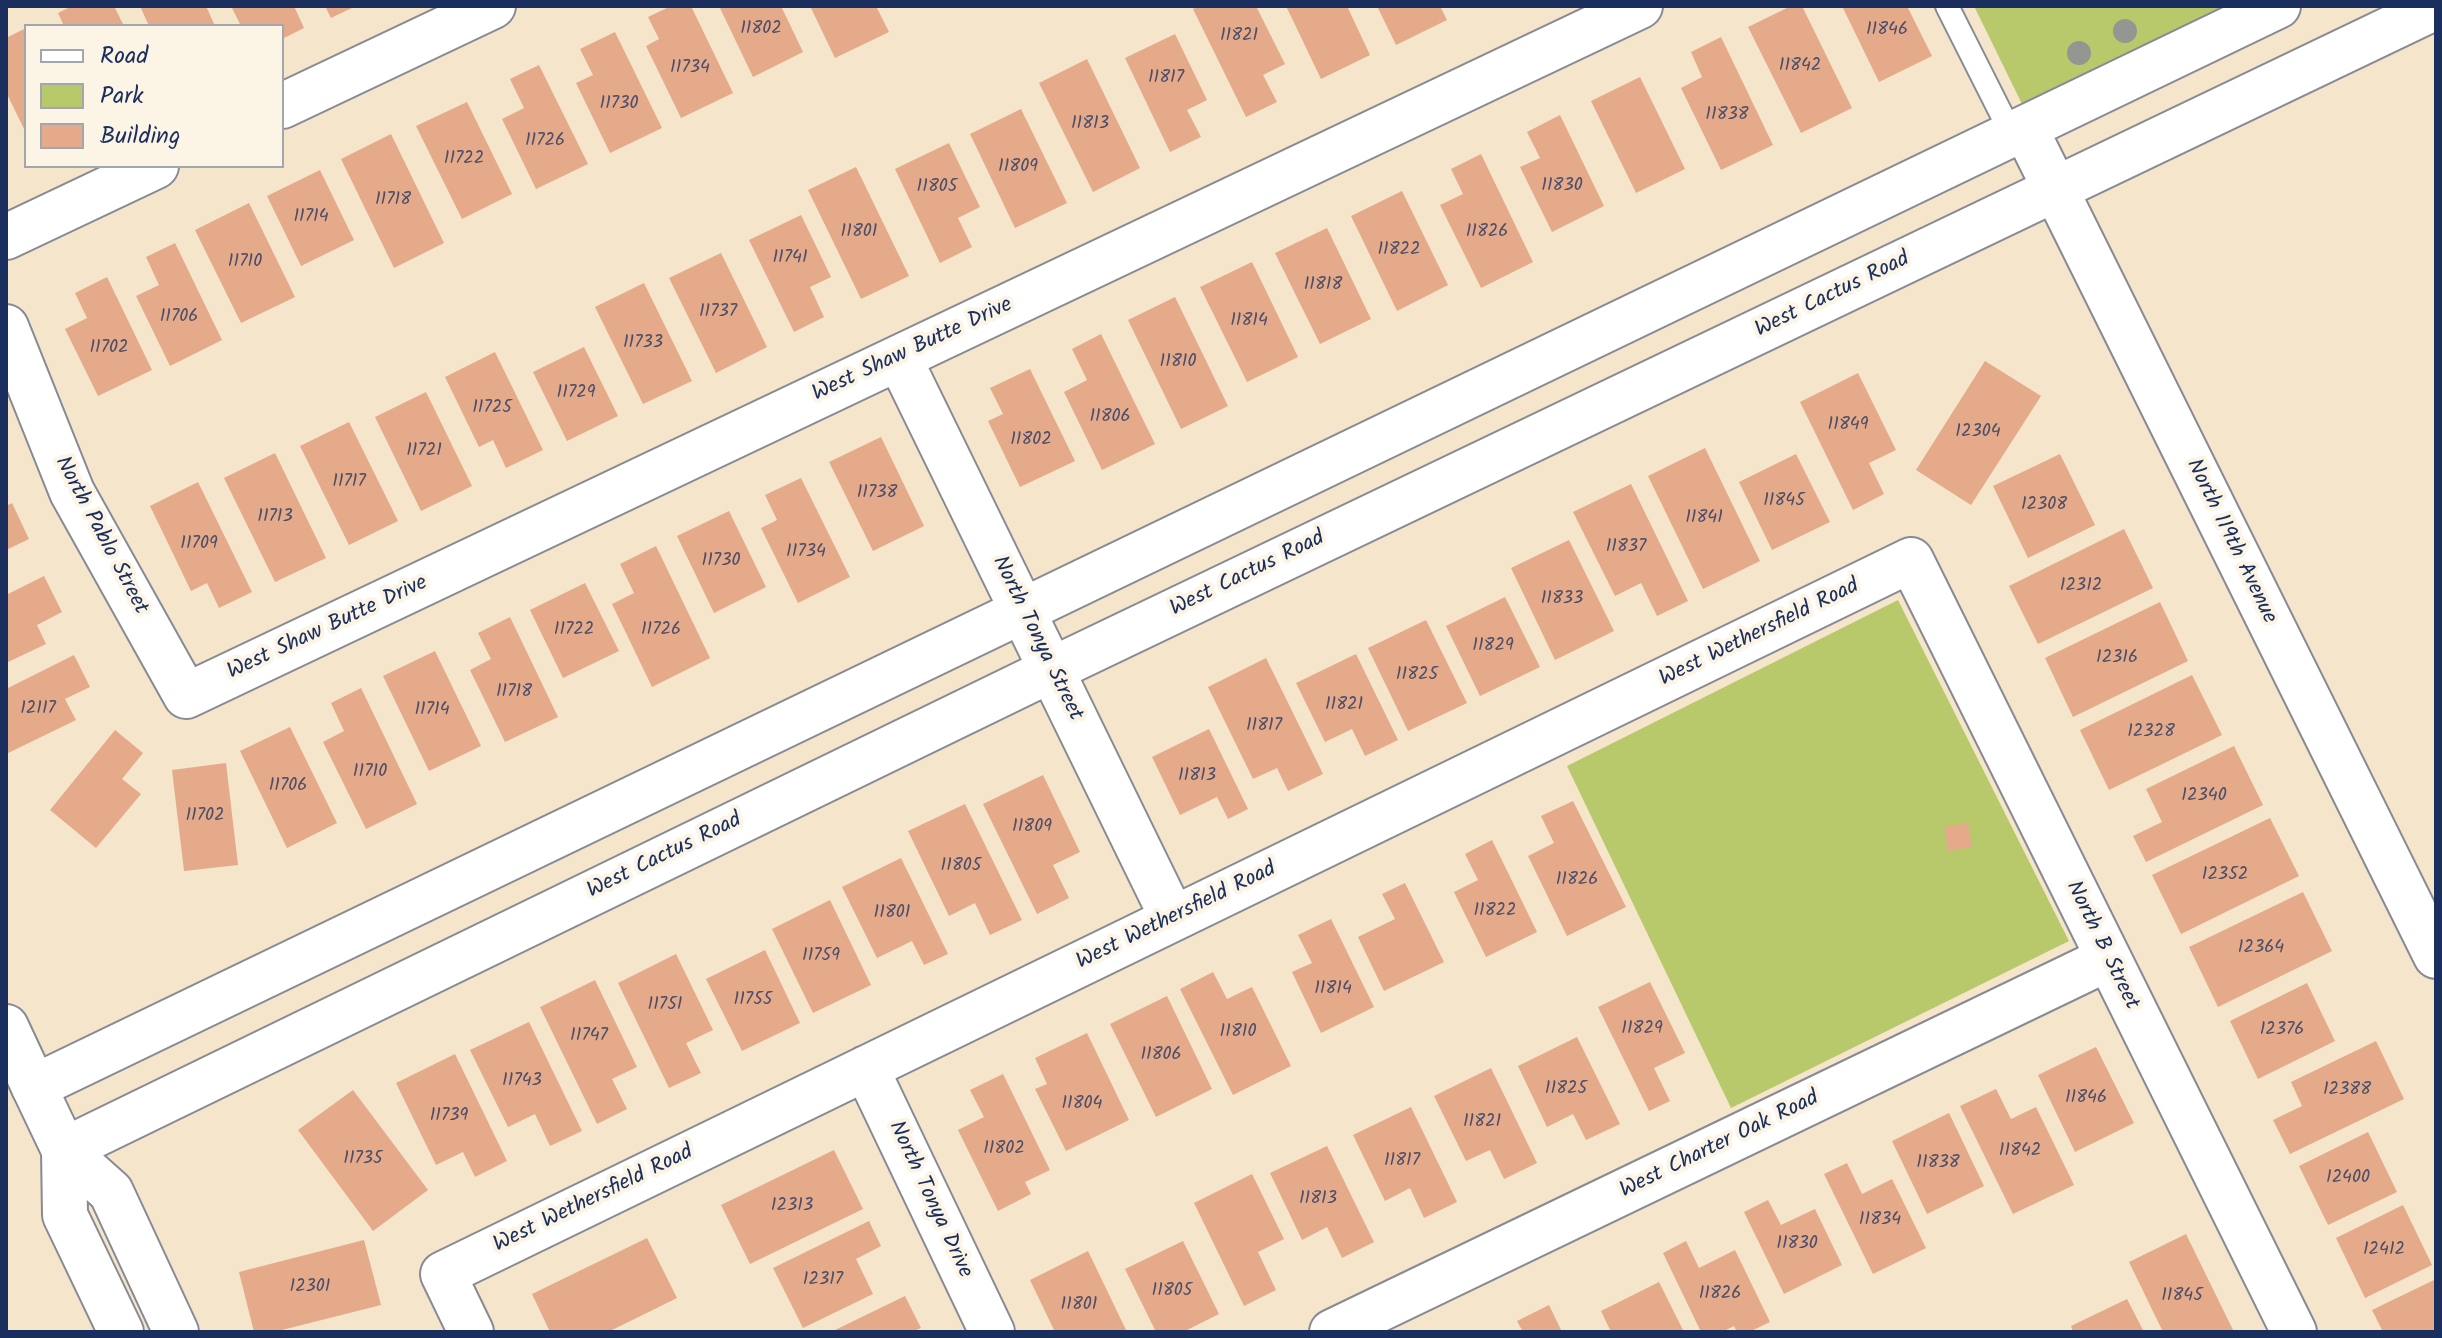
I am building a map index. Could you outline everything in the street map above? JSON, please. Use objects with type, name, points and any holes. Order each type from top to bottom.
[{"type":"street","points":[[284,105],[493,6]]},
{"type":"street","name":"West Shaw Butte Drive","points":[[186,696],[1640,6]]},
{"type":"street","points":[[34,1087],[2278,6]]},
{"type":"street","name":"West Cactus Road","points":[[64,1150],[1051,670],[2436,7]]},
{"type":"street","name":"North 119th Avenue","points":[[2018,132],[2055,189],[2436,956]]},
{"type":"street","points":[[6,237],[152,168]]},
{"type":"street","name":"North Pablo Street","points":[[6,327],[72,492],[186,696]]},
{"type":"street","name":"North Tonya Street","points":[[899,358],[1173,919]]},
{"type":"street","name":"West Wethersfield Road","points":[[471,1332],[443,1274],[1911,560]]},
{"type":"street","name":"North B Street","points":[[1911,560],[2294,1332]]},
{"type":"street","name":"West Charter Oak Road","points":[[1332,1332],[2107,959]]},
{"type":"street","points":[[6,1027],[64,1150],[111,1192],[176,1332]]},
{"type":"street","name":"North Tonya Drive","points":[[866,1068],[992,1332]]},
{"type":"street","points":[[64,1150],[65,1215],[121,1332]]},
{"type":"lane","points":[[1947,6],[2018,132]]},
{"type":"green space","points":[[1974,6],[2226,6],[2022,104]]},
{"type":"green space","points":[[1898,600],[2069,941],[1731,1108],[1567,766]]},
{"type":"building","points":[[72,6],[114,6],[123,24],[63,24],[58,13]]},
{"type":"building","points":[[140,6],[206,6],[214,24],[148,24]]},
{"type":"building","points":[[231,6],[294,6],[304,28],[284,38],[284,24],[240,24]]},
{"type":"building","points":[[325,6],[356,6],[331,18]]},
{"type":"building","points":[[671,6],[691,6],[733,93],[681,118],[646,46],[659,39],[648,17]]},
{"type":"building","points":[[781,6],[803,52],[753,77],[720,8]]},
{"type":"building","points":[[810,6],[876,6],[889,32],[835,58]]},
{"type":"building","points":[[1199,6],[1256,6],[1285,64],[1263,75],[1277,102],[1246,117],[1193,9]]},
{"type":"building","points":[[1286,6],[1347,6],[1370,55],[1321,79]]},
{"type":"building","points":[[1377,6],[1440,6],[1447,20],[1396,45]]},
{"type":"building","points":[[1791,6],[1802,6],[1852,108],[1801,133],[1748,27]]},
{"type":"building","points":[[1842,6],[1907,6],[1932,56],[1879,82]]},
{"type":"building","points":[[24,29],[24,129],[6,92],[6,38]]},
{"type":"building","points":[[615,32],[662,128],[610,153],[576,83],[593,75],[580,49]]},
{"type":"building","points":[[1175,34],[1207,100],[1187,110],[1201,137],[1170,152],[1125,58]]},
{"type":"building","points":[[1721,37],[1773,145],[1721,170],[1681,88],[1702,77],[1691,52]]},
{"type":"building","points":[[1087,59],[1140,168],[1093,192],[1039,83]]},
{"type":"building","points":[[539,65],[588,164],[536,189],[502,119],[524,108],[510,79]]},
{"type":"building","points":[[1640,77],[1685,169],[1636,193],[1591,101]]},
{"type":"building","points":[[467,102],[512,194],[462,219],[416,126]]},
{"type":"building","points":[[1021,109],[1067,203],[1015,228],[970,134]]},
{"type":"building","points":[[1560,115],[1604,206],[1552,232],[1520,167],[1540,158],[1527,132]]},
{"type":"building","points":[[391,134],[444,243],[394,268],[341,159]]},
{"type":"building","points":[[949,143],[980,207],[958,218],[972,247],[940,263],[895,169]]},
{"type":"building","points":[[1481,154],[1533,262],[1481,288],[1440,205],[1463,194],[1451,169]]},
{"type":"building","points":[[856,167],[909,276],[861,299],[808,190]]},
{"type":"building","points":[[320,170],[354,240],[301,266],[267,196]]},
{"type":"building","points":[[1402,191],[1448,285],[1397,311],[1351,216]]},
{"type":"building","points":[[249,203],[295,297],[241,323],[195,230]]},
{"type":"building","points":[[801,215],[831,277],[810,287],[824,317],[794,332],[749,240]]},
{"type":"building","points":[[1327,228],[1371,319],[1320,344],[1275,253]]},
{"type":"building","points":[[175,243],[222,340],[170,366],[136,296],[159,285],[146,257]]},
{"type":"building","points":[[721,253],[767,347],[716,373],[669,278]]},
{"type":"building","points":[[1252,262],[1298,357],[1247,382],[1200,287]]},
{"type":"building","points":[[107,277],[152,370],[98,396],[65,329],[87,318],[75,293]]},
{"type":"building","points":[[644,283],[692,381],[643,404],[595,307]]},
{"type":"building","points":[[1175,297],[1228,406],[1181,429],[1128,320]]},
{"type":"building","points":[[1101,334],[1155,444],[1102,470],[1064,392],[1087,380],[1072,349]]},
{"type":"building","points":[[584,347],[618,416],[567,441],[533,372]]},
{"type":"building","points":[[495,352],[543,450],[506,468],[493,440],[479,447],[445,377]]},
{"type":"building","points":[[1985,361],[2041,396],[1971,505],[1916,470]]},
{"type":"building","points":[[1030,369],[1075,461],[1020,487],[988,421],[1003,414],[990,388]]},
{"type":"building","points":[[1858,373],[1896,450],[1869,463],[1884,494],[1853,510],[1800,402]]},
{"type":"building","points":[[426,392],[472,486],[421,511],[375,417]]},
{"type":"building","points":[[349,422],[398,521],[349,545],[300,446]]},
{"type":"building","points":[[881,437],[924,526],[873,551],[829,462]]},
{"type":"building","points":[[1705,448],[1760,561],[1703,589],[1648,476]]},
{"type":"building","points":[[275,453],[326,558],[275,582],[224,478]]},
{"type":"building","points":[[1796,454],[1830,522],[1772,550],[1739,482]]},
{"type":"building","points":[[2060,454],[2095,525],[2028,558],[1993,486]]},
{"type":"building","points":[[801,478],[850,577],[798,603],[761,528],[777,520],[765,495]]},
{"type":"building","points":[[198,482],[252,592],[219,608],[207,583],[191,591],[150,506]]},
{"type":"building","points":[[1631,484],[1688,601],[1657,616],[1641,583],[1615,596],[1573,512]]},
{"type":"building","points":[[12,503],[29,539],[6,550],[6,506]]},
{"type":"building","points":[[729,511],[766,587],[714,613],[677,536]]},
{"type":"building","points":[[2124,529],[2153,588],[2038,644],[2009,586]]},
{"type":"building","points":[[1569,540],[1614,631],[1555,660],[1511,568]]},
{"type":"building","points":[[656,546],[710,658],[652,687],[612,604],[634,593],[620,564]]},
{"type":"building","points":[[44,576],[62,612],[37,625],[46,644],[6,663],[6,595]]},
{"type":"building","points":[[585,583],[619,651],[563,678],[530,610]]},
{"type":"building","points":[[1505,597],[1540,667],[1480,696],[1446,626]]},
{"type":"building","points":[[2160,602],[2188,661],[2073,717],[2045,658]]},
{"type":"building","points":[[510,617],[558,717],[505,742],[470,670],[491,659],[478,633]]},
{"type":"building","points":[[1426,620],[1467,703],[1408,731],[1368,648]]},
{"type":"building","points":[[435,651],[481,746],[429,771],[383,676]]},
{"type":"building","points":[[1356,654],[1398,740],[1365,756],[1352,729],[1325,742],[1296,683]]},
{"type":"building","points":[[74,655],[90,687],[65,699],[76,720],[6,754],[6,689]]},
{"type":"building","points":[[1266,658],[1323,774],[1288,791],[1277,768],[1253,779],[1208,687]]},
{"type":"building","points":[[2192,675],[2222,735],[2109,790],[2080,730]]},
{"type":"building","points":[[361,688],[417,804],[366,829],[323,742],[344,731],[331,703]]},
{"type":"building","points":[[290,727],[337,823],[287,848],[240,751]]},
{"type":"building","points":[[1209,729],[1248,809],[1228,819],[1217,797],[1180,815],[1152,757]]},
{"type":"building","points":[[115,730],[143,753],[122,779],[141,794],[96,848],[50,810]]},
{"type":"building","points":[[2234,746],[2263,805],[2146,862],[2133,836],[2162,822],[2146,789]]},
{"type":"building","points":[[226,763],[238,865],[184,871],[172,770]]},
{"type":"building","points":[[1043,775],[1080,852],[1053,865],[1069,898],[1037,914],[983,804]]},
{"type":"building","points":[[1573,801],[1626,907],[1567,936],[1528,856],[1554,843],[1541,816]]},
{"type":"building","points":[[965,804],[1022,920],[990,935],[975,903],[949,916],[908,831]]},
{"type":"building","points":[[2270,818],[2299,876],[2181,934],[2152,875]]},
{"type":"building","points":[[1968,823],[1972,847],[1948,851],[1944,827]]},
{"type":"building","points":[[1492,840],[1537,932],[1486,957],[1454,892],[1478,880],[1465,854]]},
{"type":"building","points":[[901,858],[948,954],[924,965],[912,941],[877,958],[842,887]]},
{"type":"building","points":[[1405,883],[1444,962],[1384,991],[1358,937],[1395,919],[1382,894]]},
{"type":"building","points":[[2303,892],[2332,951],[2218,1007],[2189,947]]},
{"type":"building","points":[[830,900],[871,985],[813,1013],[772,929]]},
{"type":"building","points":[[1331,919],[1374,1007],[1321,1033],[1292,972],[1312,963],[1298,935]]},
{"type":"building","points":[[765,950],[800,1023],[742,1051],[706,979]]},
{"type":"building","points":[[676,954],[713,1030],[686,1043],[701,1073],[669,1088],[618,983]]},
{"type":"building","points":[[1213,972],[1227,999],[1252,987],[1291,1066],[1233,1095],[1180,989]]},
{"type":"building","points":[[595,980],[637,1067],[612,1079],[627,1109],[597,1124],[540,1007]]},
{"type":"building","points":[[1650,982],[1685,1053],[1654,1068],[1670,1101],[1649,1111],[1598,1007]]},
{"type":"building","points":[[2307,983],[2335,1041],[2258,1079],[2230,1021]]},
{"type":"building","points":[[1167,996],[1212,1089],[1156,1117],[1110,1024]]},
{"type":"building","points":[[529,1022],[582,1131],[550,1146],[535,1114],[508,1127],[470,1050]]},
{"type":"building","points":[[1087,1033],[1129,1120],[1066,1151],[1035,1089],[1047,1084],[1035,1058]]},
{"type":"building","points":[[1577,1037],[1620,1124],[1586,1140],[1573,1114],[1547,1127],[1518,1066]]},
{"type":"building","points":[[2376,1041],[2404,1099],[2290,1154],[2273,1120],[2302,1106],[2291,1082]]},
{"type":"building","points":[[2096,1047],[2134,1123],[2075,1152],[2038,1075]]},
{"type":"building","points":[[455,1054],[507,1161],[475,1177],[463,1152],[436,1165],[396,1083]]},
{"type":"building","points":[[1491,1068],[1537,1163],[1504,1179],[1490,1150],[1466,1161],[1434,1096]]},
{"type":"building","points":[[1003,1074],[1050,1170],[1025,1182],[1031,1194],[998,1211],[958,1130],[984,1117],[970,1090]]},
{"type":"building","points":[[1996,1089],[2011,1119],[2036,1107],[2074,1185],[2013,1214],[1960,1106]]},
{"type":"building","points":[[353,1090],[428,1190],[373,1231],[298,1130]]},
{"type":"building","points":[[1411,1107],[1457,1202],[1424,1218],[1410,1188],[1385,1201],[1353,1135]]},
{"type":"building","points":[[1949,1113],[1984,1186],[1927,1214],[1892,1141]]},
{"type":"building","points":[[2368,1132],[2397,1192],[2328,1225],[2299,1166]]},
{"type":"building","points":[[1327,1146],[1374,1242],[1342,1258],[1327,1227],[1302,1240],[1270,1173]]},
{"type":"building","points":[[834,1150],[863,1209],[750,1264],[721,1205]]},
{"type":"building","points":[[1847,1163],[1862,1194],[1892,1179],[1926,1248],[1873,1274],[1824,1174]]},
{"type":"building","points":[[1252,1174],[1284,1239],[1258,1252],[1276,1290],[1244,1306],[1194,1203]]},
{"type":"building","points":[[1768,1200],[1781,1225],[1815,1209],[1842,1265],[1784,1294],[1744,1212]]},
{"type":"building","points":[[2403,1205],[2432,1265],[2365,1298],[2336,1238]]},
{"type":"building","points":[[869,1221],[881,1246],[856,1259],[873,1294],[803,1328],[773,1268]]},
{"type":"building","points":[[2186,1234],[2234,1332],[2163,1332],[2129,1262]]},
{"type":"building","points":[[647,1238],[677,1298],[608,1332],[550,1332],[532,1294]]},
{"type":"building","points":[[364,1240],[381,1305],[274,1332],[254,1332],[239,1272]]},
{"type":"building","points":[[1183,1241],[1219,1314],[1183,1332],[1156,1332],[1125,1269]]},
{"type":"building","points":[[1686,1241],[1699,1268],[1735,1250],[1770,1322],[1749,1332],[1737,1332],[1734,1326],[1722,1332],[1701,1332],[1663,1253]]},
{"type":"building","points":[[1088,1251],[1127,1332],[1055,1332],[1030,1280]]},
{"type":"building","points":[[2436,1279],[2436,1332],[2383,1332],[2372,1310]]},
{"type":"building","points":[[1659,1282],[1684,1332],[1611,1332],[1601,1311]]},
{"type":"building","points":[[905,1296],[921,1328],[912,1332],[831,1332]]},
{"type":"building","points":[[2127,1299],[2144,1332],[2073,1332],[2071,1326]]},
{"type":"building","points":[[1549,1305],[1562,1332],[1523,1332],[1517,1321]]}]
